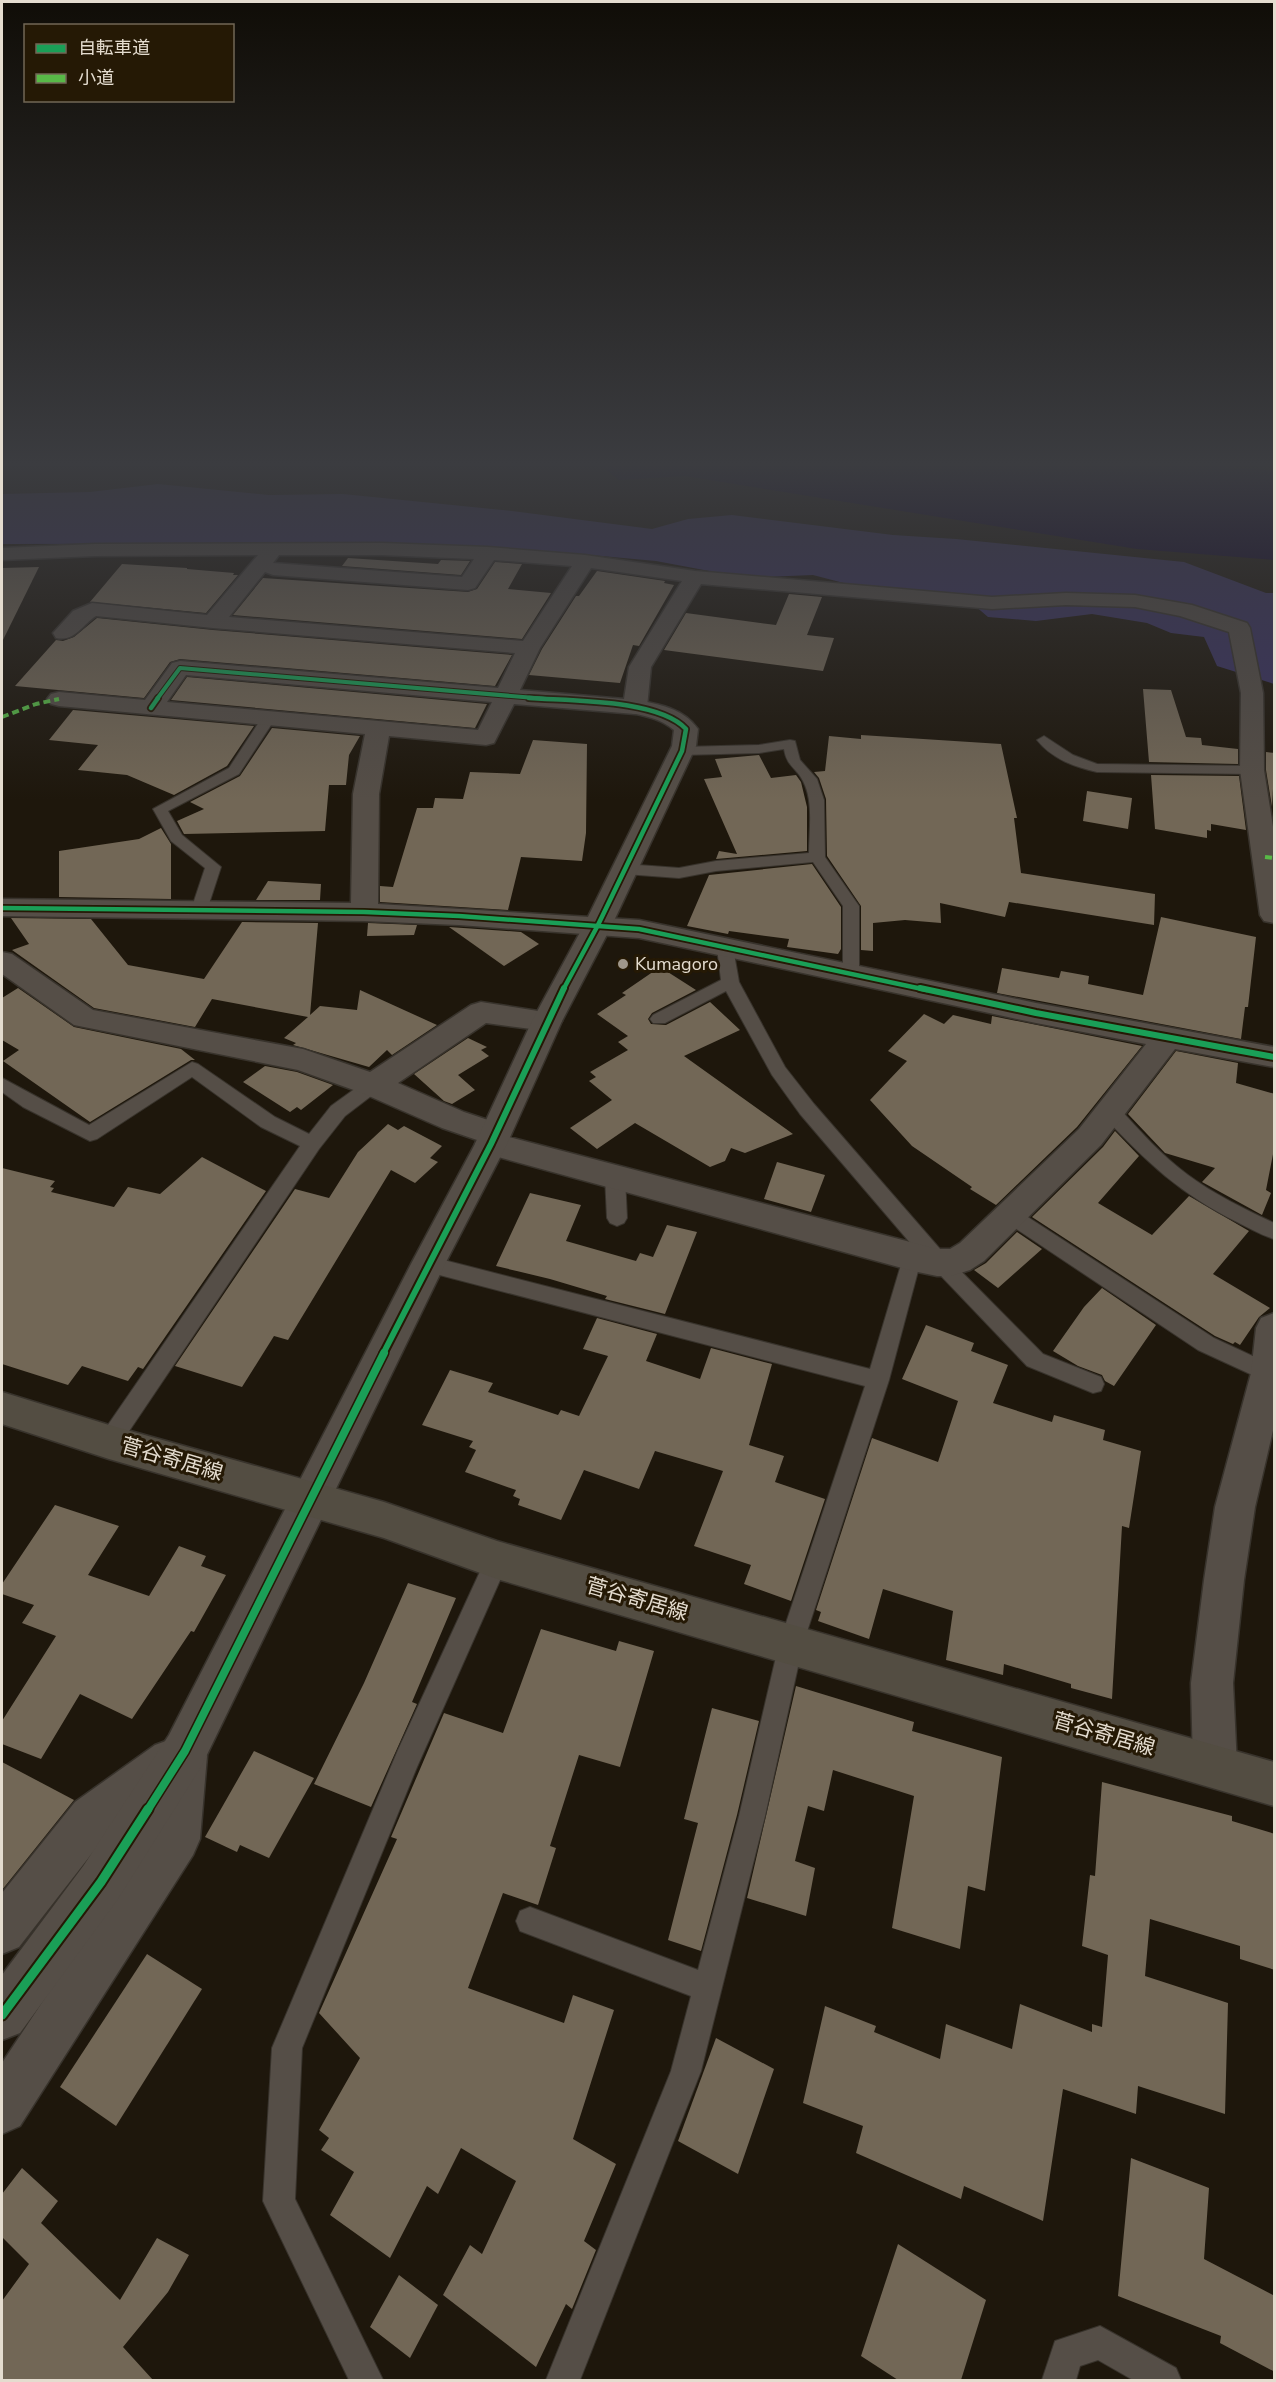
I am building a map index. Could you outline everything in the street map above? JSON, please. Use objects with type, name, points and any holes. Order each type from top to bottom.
[{"type":"main road","name":"菅谷寄居線","points":[[2,1408],[109,1442],[384,1520],[497,1560],[1275,1784]]},
{"type":"street","points":[[213,622],[249,578]]},
{"type":"street","points":[[391,578],[468,584],[472,578]]},
{"type":"street","points":[[59,699],[486,738],[529,648],[574,578]]},
{"type":"street","points":[[635,707],[640,667],[694,578]]},
{"type":"street","points":[[708,578],[992,603],[1066,599],[1135,601],[1184,610],[1239,628],[1263,694],[1252,770],[1275,915]]},
{"type":"street","points":[[64,633],[81,615],[92,609],[213,622],[529,648]]},
{"type":"street","points":[[2,2015],[101,1882],[185,1751],[428,1264],[493,1139],[547,1022],[598,925],[682,752],[686,729],[678,720],[657,711],[635,707],[180,668],[151,708]]},
{"type":"street","points":[[364,912],[366,794],[378,729]]},
{"type":"street","points":[[2,908],[79,911],[364,912],[639,929],[1167,1038],[1275,1057]]},
{"type":"street","points":[[2,961],[84,1018],[303,1060],[373,1085],[493,1139],[615,1178],[926,1261],[958,1262],[1010,1215],[1090,1137],[1167,1038]]},
{"type":"street","points":[[373,1085],[481,1012],[547,1022]]},
{"type":"street","points":[[1215,1766],[1212,1683],[1224,1580],[1235,1507],[1269,1373],[1275,1328]]},
{"type":"street","points":[[2,1930],[91,1818],[185,1751]]},
{"type":"street","points":[[2,2108],[177,1839],[185,1751]]},
{"type":"lane","points":[[199,910],[213,867],[177,838],[160,810],[234,771],[268,719]]},
{"type":"lane","points":[[1044,740],[1074,763],[1097,768],[1252,770]]},
{"type":"lane","points":[[682,752],[748,749],[790,744],[794,761],[810,779],[817,800],[817,857],[851,906],[851,974]]},
{"type":"lane","points":[[625,869],[679,873],[716,866],[817,857]]},
{"type":"lane","points":[[725,948],[730,982],[778,1071],[926,1261],[1035,1360],[1093,1384]]},
{"type":"lane","points":[[659,1019],[730,982]]},
{"type":"lane","points":[[2,1084],[30,1102],[90,1134],[192,1068],[268,1122],[312,1144]]},
{"type":"lane","points":[[109,1442],[312,1144],[338,1111],[373,1085]]},
{"type":"lane","points":[[1111,1112],[1142,1144],[1191,1187],[1238,1215],[1275,1231]]},
{"type":"lane","points":[[615,1178],[617,1218]]},
{"type":"lane","points":[[1010,1215],[1197,1338],[1269,1373]]},
{"type":"lane","points":[[563,2380],[686,2070],[752,1816],[791,1644],[878,1380],[926,1261]]},
{"type":"lane","points":[[428,1264],[878,1380]]},
{"type":"lane","points":[[366,2380],[279,2201],[287,2048],[407,1759],[497,1560]]},
{"type":"lane","points":[[530,1921],[707,1988]]},
{"type":"lane","points":[[1059,2380],[1067,2354],[1100,2343],[1164,2380]]},
{"type":"shaded area","points":[[825,578],[1227,578],[1266,593],[1274,593],[1274,684],[1217,666],[1204,637],[1171,633],[1147,623],[1092,614],[1036,621],[988,617],[974,605],[909,600]]},
{"type":"building","points":[[2,578],[33,578],[2,642]]},
{"type":"building","points":[[110,578],[235,578],[206,613],[90,602]]},
{"type":"building","points":[[263,578],[468,592],[477,589],[484,578],[514,578],[508,589],[551,593],[522,639],[233,615]]},
{"type":"building","points":[[592,578],[646,578],[674,585],[639,646],[633,645],[620,683],[529,675],[542,649],[576,596],[579,596]]},
{"type":"building","points":[[789,594],[822,597],[807,635],[834,638],[823,671],[664,650],[686,613],[776,625]]},
{"type":"building","points":[[97,618],[512,655],[495,686],[180,659],[170,662],[144,698],[15,686],[56,640],[63,641],[74,637]]},
{"type":"building","points":[[187,677],[487,704],[475,728],[171,700]]},
{"type":"building","points":[[1143,689],[1171,690],[1186,737],[1201,738],[1202,745],[1238,749],[1238,764],[1149,762]]},
{"type":"building","points":[[73,710],[254,726],[227,766],[174,795],[127,775],[78,770],[98,745],[49,740]]},
{"type":"building","points":[[272,728],[360,736],[349,755],[346,785],[329,785],[325,831],[184,834],[177,821],[204,809],[190,802],[240,776]]},
{"type":"building","points":[[861,735],[1001,744],[1017,818],[1014,818],[1021,873],[1155,894],[1154,925],[1009,902],[1005,917],[940,903],[941,923],[905,920],[873,923],[873,951],[861,950],[861,906],[827,856],[826,799],[819,778],[814,772],[825,771],[829,736],[861,739]]},
{"type":"building","points":[[533,740],[587,744],[586,833],[582,861],[521,857],[508,910],[380,902],[380,886],[393,887],[417,808],[433,808],[435,798],[463,799],[470,772],[520,774]]},
{"type":"building","points":[[1266,752],[1275,753],[1272,807],[1266,770]]},
{"type":"building","points":[[759,755],[771,778],[796,775],[801,782],[807,807],[807,851],[716,859],[719,851],[737,854],[704,779],[722,777],[715,759]]},
{"type":"building","points":[[1151,775],[1239,776],[1246,830],[1211,824],[1211,831],[1207,830],[1207,838],[1155,829]]},
{"type":"building","points":[[1087,791],[1132,798],[1128,829],[1083,821]]},
{"type":"building","points":[[161,828],[171,844],[171,899],[59,897],[59,851],[139,839]]},
{"type":"building","points":[[812,864],[841,907],[841,949],[838,954],[787,947],[789,939],[729,931],[728,934],[687,926],[709,875]]},
{"type":"building","points":[[268,881],[321,884],[320,900],[256,900]]},
{"type":"building","points":[[1161,917],[1256,937],[1248,1007],[1245,1007],[1241,1039],[997,993],[1002,968],[1059,978],[1061,971],[1089,976],[1088,984],[1143,995]]},
{"type":"building","points":[[11,918],[91,919],[128,965],[204,979],[242,922],[318,923],[310,1015],[320,1006],[357,1010],[360,990],[437,1025],[392,1055],[387,1050],[369,1067],[293,1045],[296,1043],[284,1038],[308,1017],[212,999],[195,1027],[94,1008],[12,950],[29,944]]},
{"type":"building","points":[[368,923],[417,925],[414,935],[367,936]]},
{"type":"building","points":[[449,927],[521,932],[539,944],[504,966]]},
{"type":"building","points":[[660,967],[696,990],[652,1013],[648,1019],[651,1024],[666,1025],[710,1002],[740,1030],[684,1056],[793,1134],[745,1153],[731,1148],[725,1161],[710,1167],[635,1123],[597,1149],[570,1128],[612,1100],[589,1081],[596,1077],[590,1072],[628,1050],[618,1042],[628,1036],[597,1014],[626,995],[622,993]]},
{"type":"building","points":[[18,988],[74,1027],[181,1049],[195,1060],[191,1060],[90,1122],[3,1061],[19,1050],[2,1040],[2,998]]},
{"type":"building","points":[[924,1014],[944,1024],[953,1015],[991,1024],[992,1016],[1142,1046],[1077,1127],[996,1205],[970,1189],[972,1187],[912,1146],[870,1100],[907,1061],[888,1051]]},
{"type":"building","points":[[468,1038],[487,1047],[481,1050],[489,1056],[458,1075],[475,1090],[452,1104],[444,1101],[414,1074]]},
{"type":"building","points":[[1176,1051],[1238,1063],[1236,1083],[1275,1094],[1275,1144],[1266,1190],[1271,1193],[1262,1215],[1202,1182],[1215,1168],[1165,1153],[1128,1114]]},
{"type":"building","points":[[265,1066],[297,1072],[333,1085],[301,1110],[297,1107],[290,1112],[243,1082]]},
{"type":"building","points":[[388,1124],[398,1130],[404,1126],[442,1146],[430,1158],[438,1162],[415,1183],[391,1170],[288,1340],[274,1336],[242,1387],[175,1366],[295,1189],[329,1198],[358,1152]]},
{"type":"building","points":[[1115,1131],[1139,1156],[1098,1203],[1152,1235],[1189,1196],[1249,1231],[1213,1274],[1270,1308],[1259,1317],[1240,1345],[1215,1336],[1032,1217],[1103,1147]]},
{"type":"building","points":[[202,1157],[266,1191],[143,1369],[138,1367],[128,1381],[82,1366],[68,1385],[2,1364],[2,1168],[55,1181],[50,1187],[54,1188],[51,1192],[114,1207],[128,1187],[160,1194]]},
{"type":"building","points":[[777,1162],[825,1175],[811,1212],[764,1199]]},
{"type":"building","points":[[530,1193],[581,1205],[566,1241],[636,1261],[640,1253],[653,1257],[667,1225],[697,1232],[665,1314],[605,1299],[607,1296],[550,1279],[496,1266]]},
{"type":"building","points":[[1017,1232],[1042,1249],[998,1288],[974,1270],[986,1263]]},
{"type":"building","points":[[1102,1288],[1156,1325],[1114,1386],[1105,1381],[1102,1375],[1078,1366],[1053,1351],[1084,1307]]},
{"type":"building","points":[[597,1318],[657,1334],[646,1361],[700,1379],[711,1348],[772,1364],[749,1445],[784,1456],[775,1482],[825,1499],[791,1601],[744,1584],[751,1565],[694,1546],[723,1471],[655,1451],[639,1489],[584,1470],[561,1520],[518,1505],[520,1499],[513,1496],[516,1490],[465,1472],[476,1450],[469,1447],[473,1441],[422,1425],[450,1370],[493,1383],[488,1392],[558,1415],[561,1410],[579,1416],[608,1356],[583,1349]]},
{"type":"building","points":[[926,1325],[974,1343],[971,1351],[1008,1365],[993,1403],[1052,1422],[1054,1415],[1105,1430],[1103,1440],[1141,1451],[1129,1528],[1122,1526],[1112,1699],[1071,1688],[1071,1684],[1004,1664],[1003,1675],[946,1660],[953,1611],[883,1589],[869,1639],[818,1621],[821,1612],[816,1610],[872,1438],[938,1462],[958,1401],[902,1379]]},
{"type":"building","points":[[55,1505],[119,1526],[88,1575],[149,1596],[179,1546],[206,1556],[201,1566],[226,1575],[194,1632],[191,1631],[132,1719],[80,1694],[41,1759],[2,1744],[2,1721],[56,1636],[22,1623],[34,1605],[2,1594],[2,1584]]},
{"type":"building","points":[[408,1583],[456,1598],[412,1702],[417,1704],[371,1807],[314,1784],[364,1683]]},
{"type":"building","points":[[541,1629],[616,1651],[619,1641],[654,1651],[620,1767],[579,1755],[550,1846],[556,1848],[538,1905],[503,1893],[468,1988],[564,2023],[573,1995],[614,2010],[573,2139],[616,2164],[584,2241],[596,2250],[572,2309],[566,2304],[536,2367],[443,2295],[470,2245],[482,2254],[516,2181],[461,2148],[438,2194],[427,2186],[390,2258],[330,2215],[354,2172],[321,2150],[329,2138],[319,2130],[360,2058],[319,2013],[397,1839],[391,1837],[444,1713],[503,1733]]},
{"type":"building","points":[[796,1686],[914,1722],[912,1731],[1002,1757],[985,1891],[968,1886],[960,1949],[892,1928],[914,1796],[833,1770],[824,1811],[808,1806],[795,1861],[815,1868],[806,1916],[747,1898]]},
{"type":"building","points":[[712,1708],[759,1721],[701,1951],[668,1940],[698,1823],[684,1819]]},
{"type":"building","points":[[254,1751],[314,1778],[269,1858],[240,1845],[237,1852],[205,1837]]},
{"type":"building","points":[[2,1762],[74,1800],[2,1890]]},
{"type":"building","points":[[1102,1782],[1232,1816],[1232,1821],[1275,1834],[1275,1970],[1240,1959],[1240,1946],[1150,1919],[1145,1976],[1228,2003],[1225,2114],[1138,2086],[1136,2114],[1063,2089],[1043,2221],[964,2186],[961,2199],[856,2153],[863,2126],[803,2103],[825,2006],[876,2026],[874,2032],[940,2059],[946,2024],[1012,2049],[1020,2004],[1092,2032],[1092,2024],[1102,2027],[1108,1955],[1082,1946],[1090,1875],[1095,1876]]},
{"type":"building","points":[[147,1954],[202,1989],[116,2126],[60,2087]]},
{"type":"building","points":[[716,2038],[774,2069],[738,2174],[678,2141]]},
{"type":"building","points":[[1131,2158],[1209,2188],[1204,2259],[1275,2296],[1275,2372],[1220,2343],[1221,2336],[1118,2296]]},
{"type":"building","points":[[22,2168],[58,2201],[41,2223],[120,2300],[157,2238],[189,2255],[168,2292],[123,2347],[153,2380],[2,2380],[2,2301],[29,2264],[2,2237],[2,2194]]},
{"type":"building","points":[[898,2244],[986,2300],[961,2380],[898,2380],[861,2356]]},
{"type":"building","points":[[399,2275],[438,2305],[410,2358],[370,2327]]},
{"type":"marked path","points":[[2,717],[36,704],[59,699]]},
{"type":"marked path","points":[[1265,857],[1274,858]]},
{"type":"cycle path","points":[[2,2015],[101,1882],[185,1751],[428,1264],[491,1144],[547,1021],[598,925],[682,751],[686,729],[669,716],[635,707],[180,668],[151,708]]},
{"type":"cycle path","points":[[2,908],[364,912],[459,916],[639,929],[1036,1013],[1274,1057]]},
{"type":"place","name":"Kumagoro","points":[[623,964]]}]
